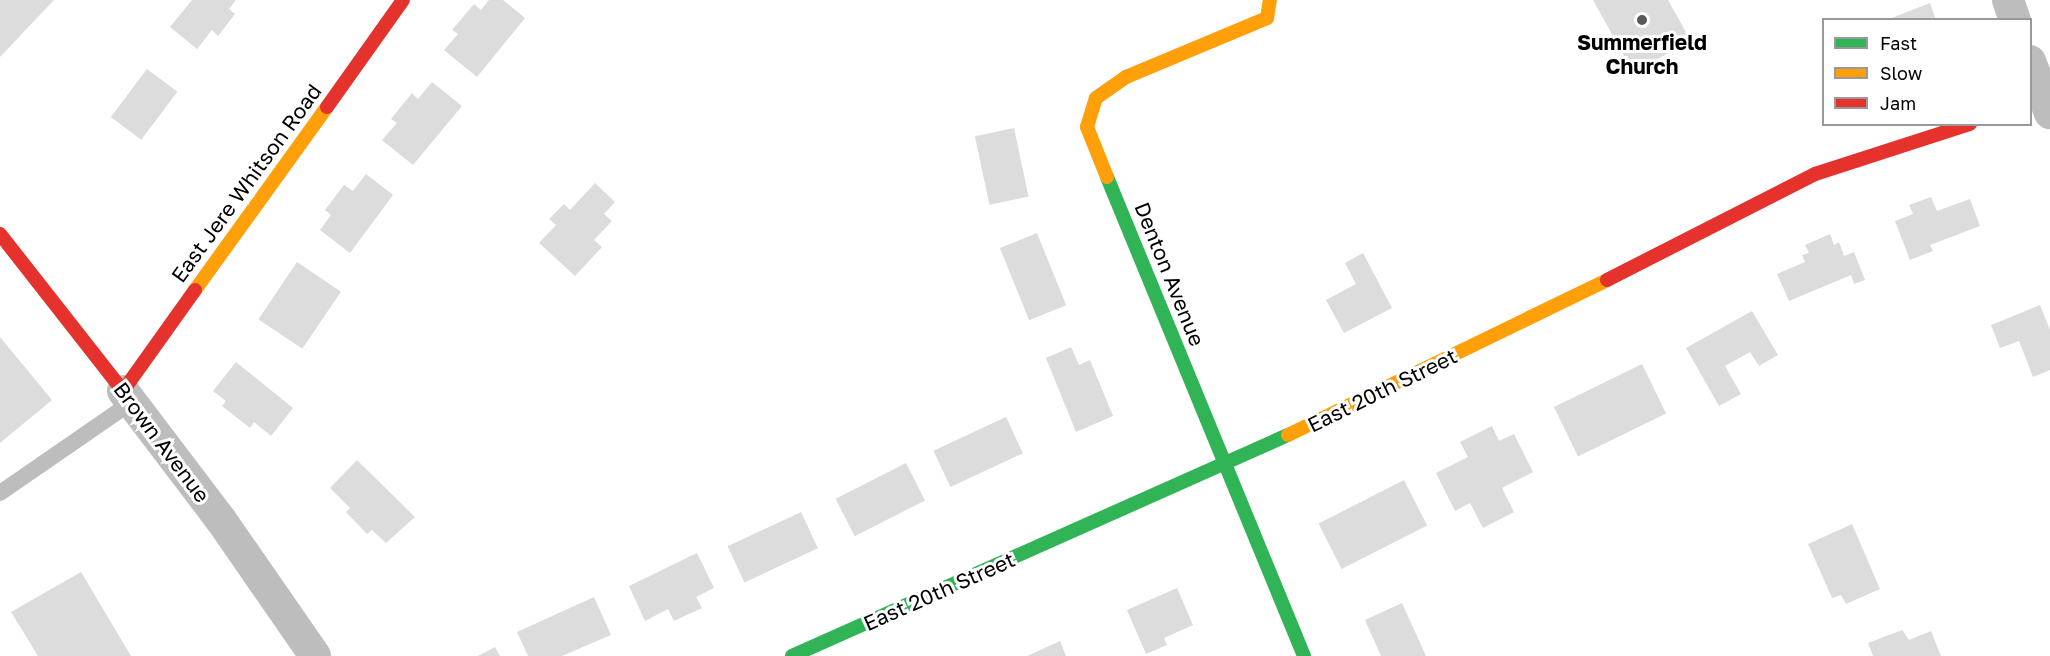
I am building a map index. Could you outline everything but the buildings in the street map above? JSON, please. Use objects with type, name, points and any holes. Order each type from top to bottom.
[{"type":"street","name":"East Jere Whitson Road","points":[[128,397],[403,0]]},
{"type":"street","name":"Denton Avenue","points":[[1270,0],[1267,18],[1126,76],[1096,98],[1087,128],[1304,656]]},
{"type":"street","points":[[2008,0],[2014,18]]},
{"type":"street","points":[[2032,64],[2044,105]]},
{"type":"street","name":"East 20th Street","points":[[792,656],[1226,465],[1529,320],[1815,174],[1964,126]]},
{"type":"street","name":"Brown Avenue","points":[[0,234],[221,520],[315,656]]},
{"type":"lane","points":[[0,493],[128,397]]},
{"type":"traffic: fast","points":[[1107,177],[1304,656]]},
{"type":"traffic: fast","points":[[792,656],[1288,435]]},
{"type":"traffic: slow","points":[[1107,177],[1087,127],[1096,98],[1126,77],[1267,18],[1270,0]]},
{"type":"traffic: slow","points":[[195,290],[327,107]]},
{"type":"traffic: slow","points":[[1288,435],[1607,280]]},
{"type":"traffic: jam","points":[[327,107],[403,0]]},
{"type":"traffic: jam","points":[[1607,280],[1815,174],[1964,126]]},
{"type":"traffic: jam","points":[[0,234],[123,391],[195,290]]},
{"type":"place","name":"Summerfield Church","points":[[1642,20]]}]
